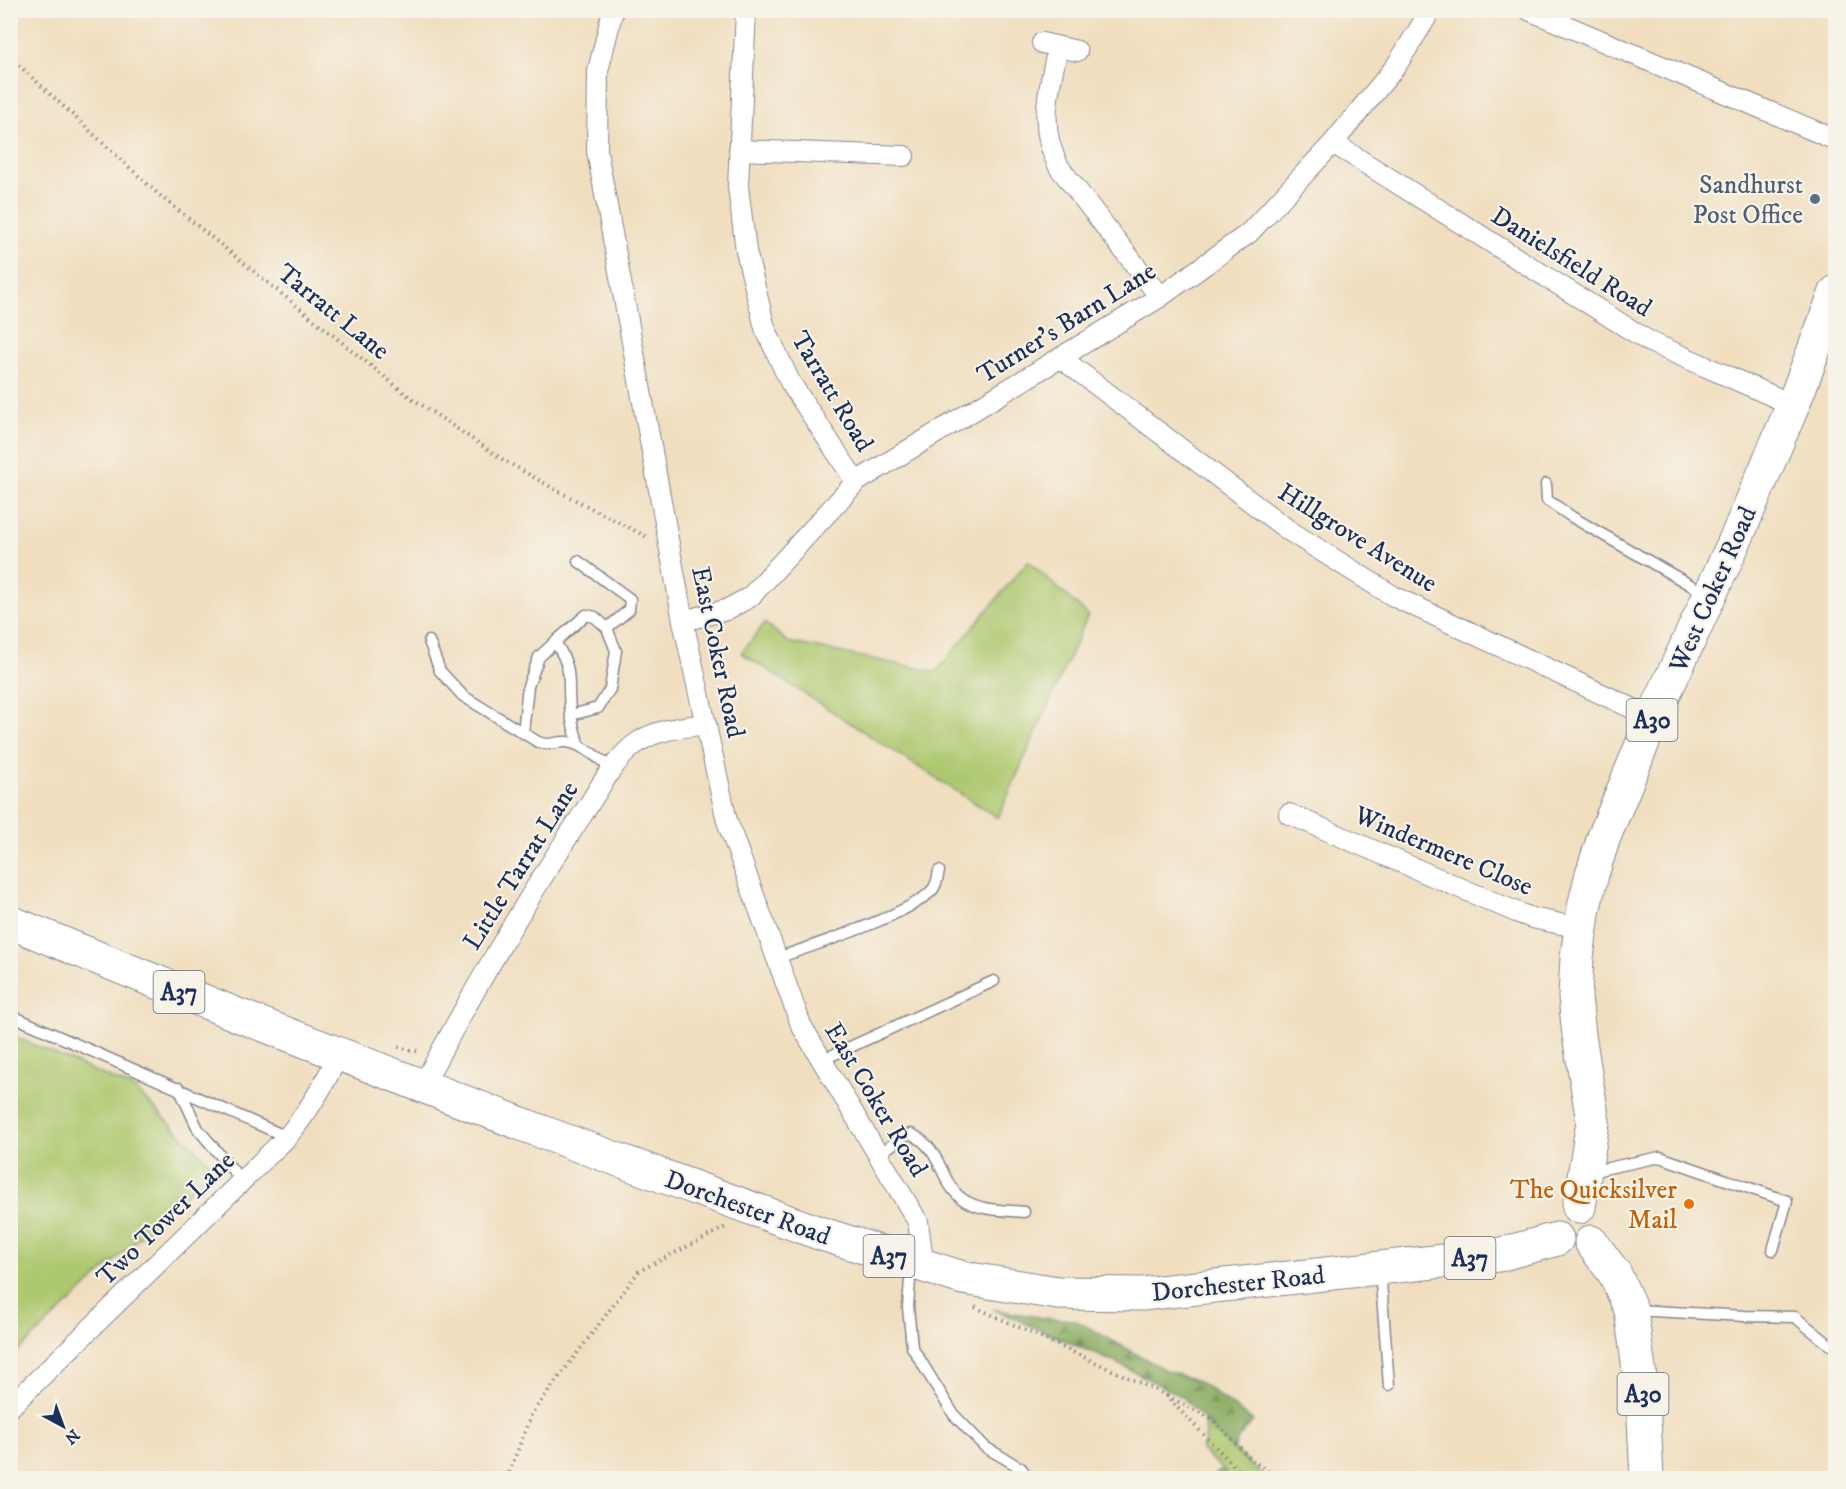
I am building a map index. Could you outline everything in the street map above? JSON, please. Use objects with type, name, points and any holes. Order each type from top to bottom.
[{"type":"highway","name":"West Coker Road","points":[[1579,1207],[1593,1122],[1575,997],[1580,928],[1592,874],[1604,837],[1653,718],[1793,405],[1836,291]]},
{"type":"highway","name":"Dorchester Road","points":[[10,922],[144,979],[553,1136],[819,1233],[963,1278],[1058,1293],[1142,1294],[1498,1255],[1557,1239]]},
{"type":"highway","points":[[1579,1207],[1591,1213],[1595,1221],[1596,1234],[1586,1246],[1574,1249],[1567,1247],[1557,1239],[1556,1219],[1566,1209],[1579,1207]]},
{"type":"highway","name":"A30","points":[[1591,1242],[1615,1274],[1631,1310],[1643,1400],[1647,1479]]},
{"type":"street","name":"East Coker Road","points":[[613,10],[598,71],[597,151],[683,621],[727,821],[801,1025],[918,1222],[918,1265]]},
{"type":"street","name":"Tarratt Road","points":[[746,10],[738,186],[746,251],[765,328],[790,382],[856,482]]},
{"type":"street","name":"Turner's Barn Lane","points":[[683,621],[726,610],[750,597],[856,482],[1160,297],[1250,233],[1333,143],[1396,66],[1431,10]]},
{"type":"street","points":[[1529,10],[1836,141]]},
{"type":"street","points":[[1059,47],[1046,109],[1050,151],[1059,167],[1160,297]]},
{"type":"street","name":"Danielsfield Road","points":[[1333,143],[1650,342],[1793,405]]},
{"type":"street","points":[[739,150],[904,156]]},
{"type":"street","name":"Hillgrove Avenue","points":[[1061,358],[1288,530],[1393,596],[1653,718]]},
{"type":"street","name":"Little Tarrat Lane","points":[[423,1085],[495,954],[613,769],[640,741],[660,732],[706,724]]},
{"type":"street","name":"Windermere Close","points":[[1289,814],[1532,918],[1580,928]]},
{"type":"street","name":"Two Tower Lane","points":[[10,1407],[287,1137],[310,1108],[339,1053]]},
{"type":"lane","points":[[1546,484],[1547,500],[1572,517],[1709,596]]},
{"type":"lane","points":[[578,561],[630,599],[629,610],[607,628]]},
{"type":"lane","points":[[523,733],[528,686],[538,657],[586,615],[595,616],[607,628],[616,651],[610,689],[598,708],[571,715]]},
{"type":"lane","points":[[429,641],[440,671],[463,696],[547,746],[566,742],[579,746],[613,769]]},
{"type":"lane","points":[[555,642],[569,670],[571,715],[579,746]]},
{"type":"lane","points":[[777,958],[838,938],[914,903],[934,888],[939,871]]},
{"type":"lane","points":[[822,1060],[994,981]]},
{"type":"lane","points":[[10,1015],[287,1137]]},
{"type":"lane","points":[[179,1088],[198,1129],[242,1180]]},
{"type":"lane","points":[[878,1155],[904,1136],[911,1134],[928,1144],[952,1188],[962,1199],[987,1209],[1024,1212]]},
{"type":"lane","points":[[1586,1172],[1660,1157],[1787,1201],[1773,1250]]},
{"type":"lane","points":[[918,1265],[908,1307],[912,1347],[954,1415],[985,1448],[1021,1468],[1028,1479]]},
{"type":"lane","points":[[1380,1267],[1389,1385]]},
{"type":"lane","points":[[1631,1310],[1795,1317],[1830,1345]]},
{"type":"path","name":"Tarratt Lane","points":[[10,57],[158,194],[407,395],[502,459],[556,490],[651,540],[669,542]]},
{"type":"path","points":[[507,1479],[532,1413],[639,1271],[734,1223]]},
{"type":"path","points":[[969,1304],[1164,1394],[1212,1419],[1253,1461],[1277,1479]]},
{"type":"path","points":[[1164,1394],[1246,1479]]},
{"type":"green space","points":[[1028,561],[1088,615],[998,818],[741,653],[765,623],[788,642],[936,672]]},
{"type":"green space","points":[[11,1035],[135,1089],[214,1167],[11,1358]]},
{"type":"green space","points":[[993,1309],[1043,1318],[1075,1320],[1167,1371],[1198,1381],[1253,1421],[1238,1439],[1234,1449],[1265,1478],[1212,1478],[1221,1470],[1228,1453],[1212,1436],[1214,1430],[1183,1397],[1125,1367]]},
{"type":"green space","points":[[1203,1421],[1245,1461],[1268,1478],[1222,1478],[1226,1473],[1201,1449],[1206,1435]]},
{"type":"place","name":"Sandhurst Post Office","points":[[1815,199]]},
{"type":"place","name":"The Quicksilver Mail","points":[[1689,1204]]}]
